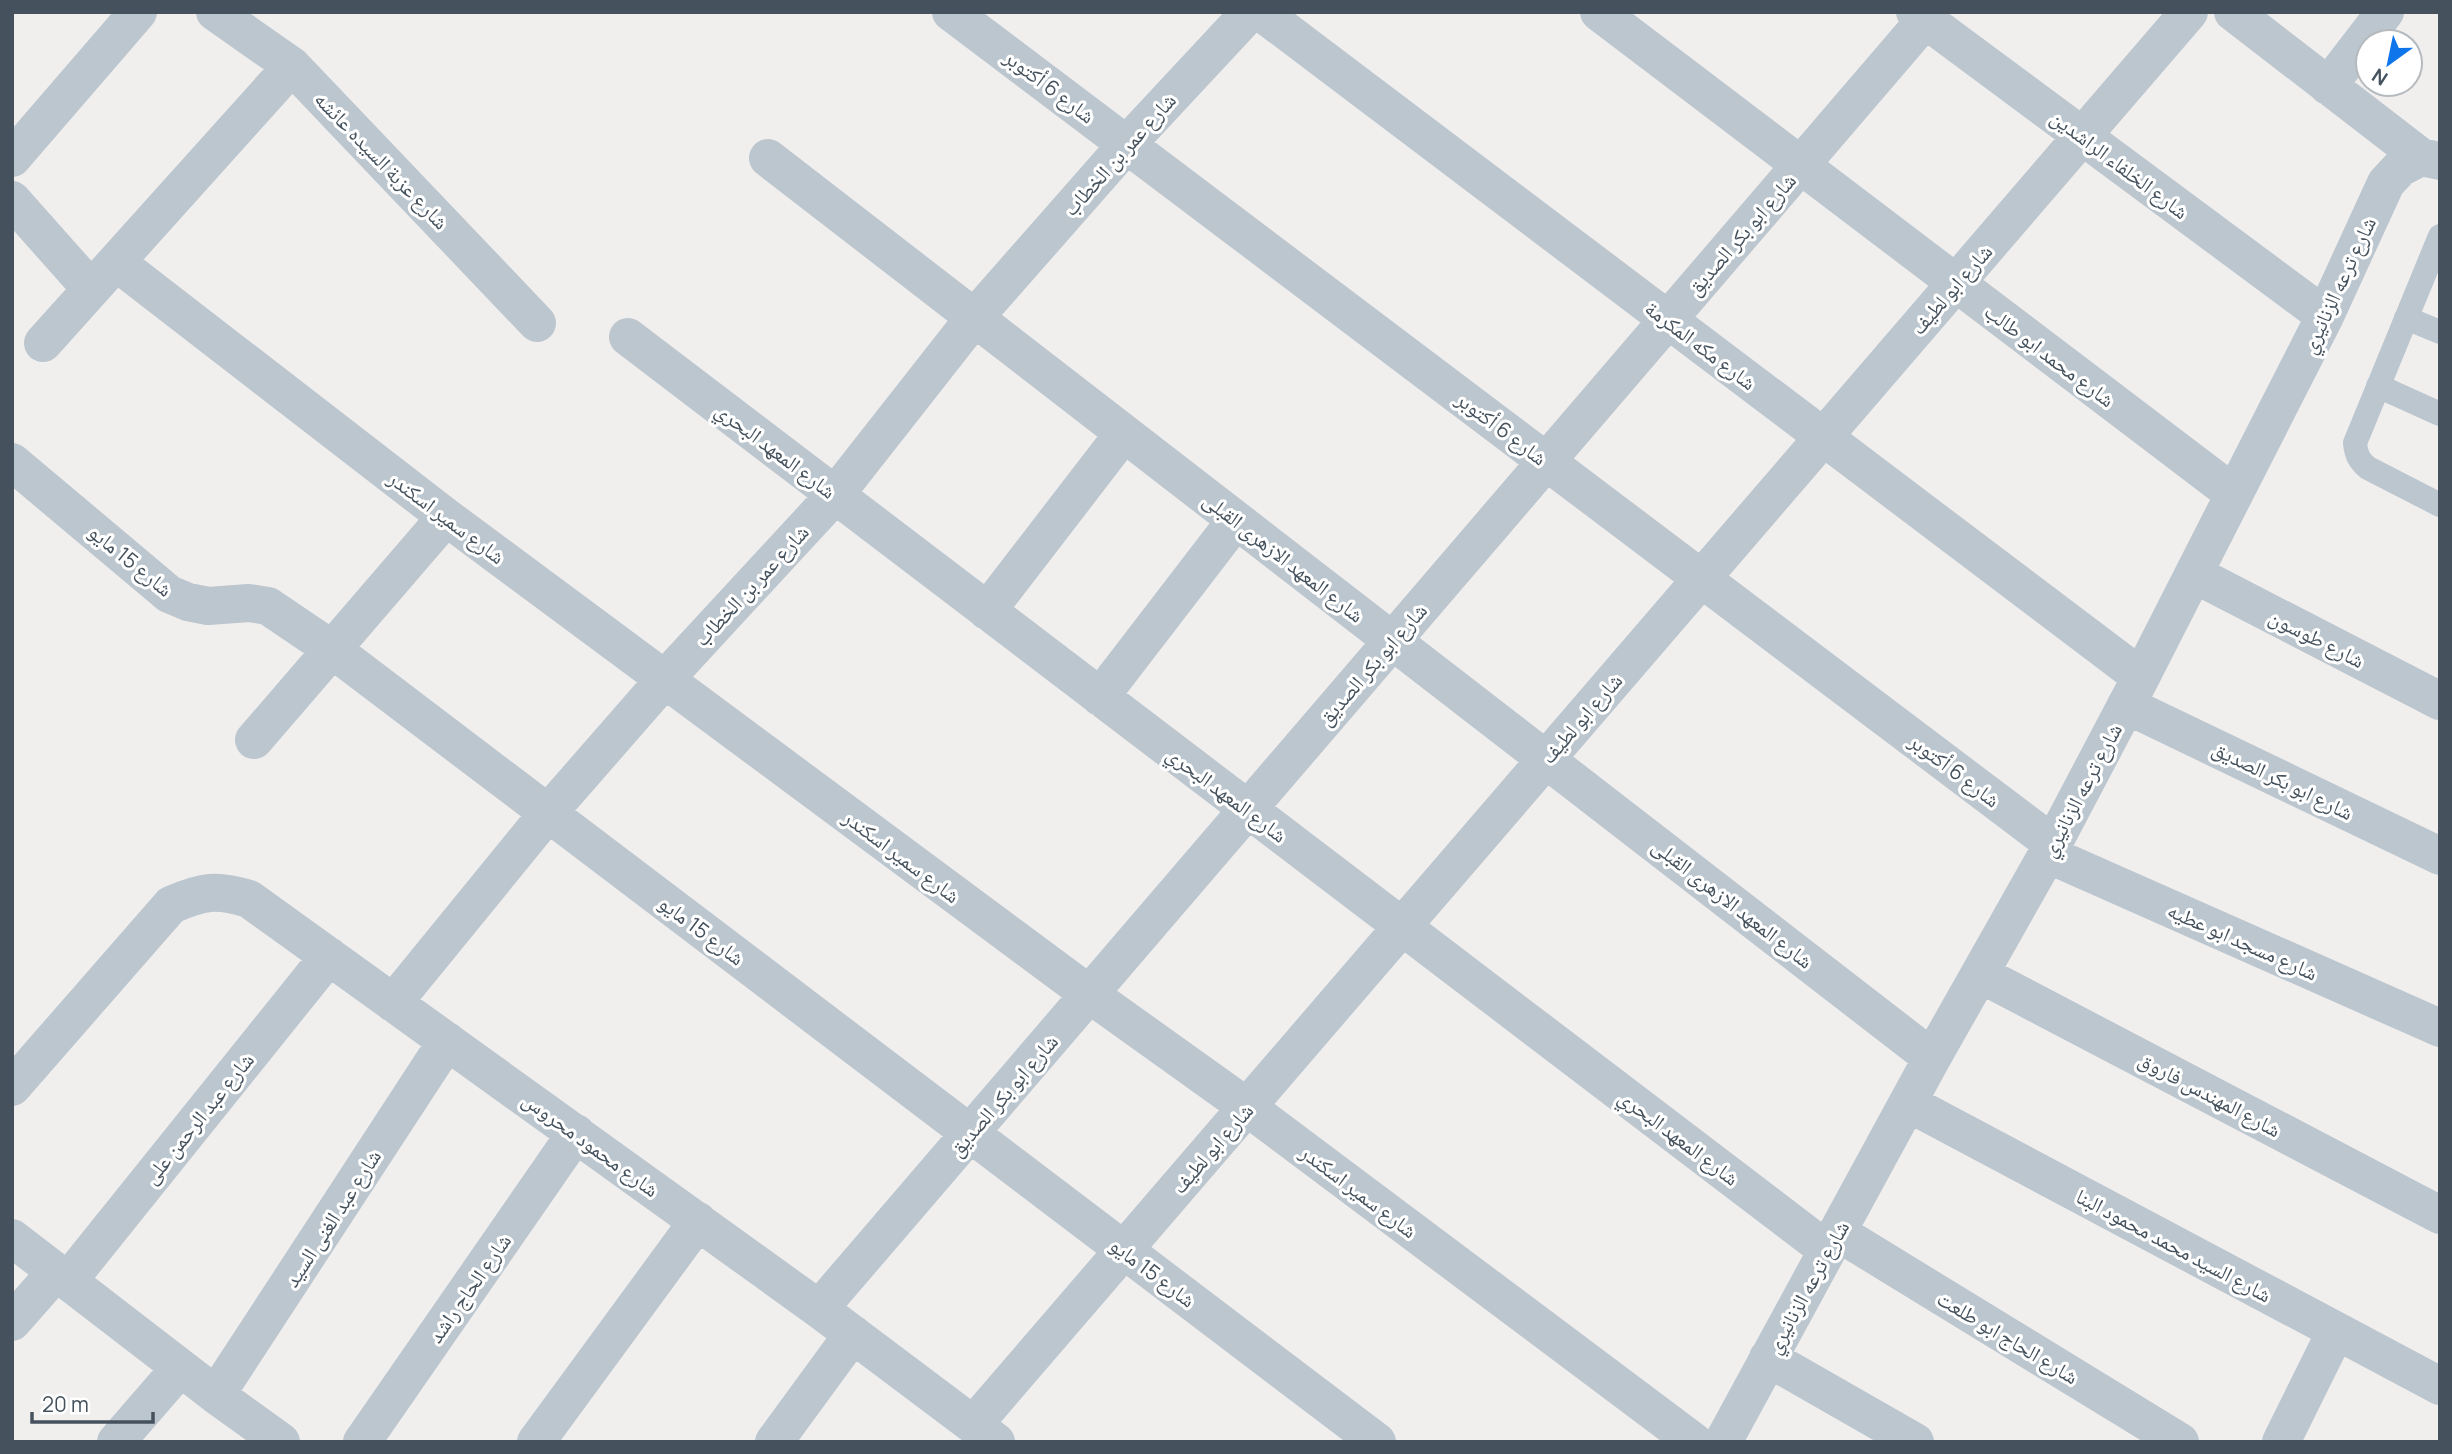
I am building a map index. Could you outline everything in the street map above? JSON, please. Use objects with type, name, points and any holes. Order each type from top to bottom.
[{"type":"street","points":[[12,158],[138,12]]},
{"type":"street","name":"شارع عزبة السيده عائشه","points":[[215,12],[292,66],[537,323]]},
{"type":"street","name":"شارع 6 أكتوبر","points":[[951,12],[1702,579],[2050,849]]},
{"type":"street","name":"شارع عمر بن الخطاب","points":[[393,1003],[548,813],[665,680],[835,495],[974,318],[1127,144],[1250,12]]},
{"type":"street","name":"شارع مكه المكرمة","points":[[1261,12],[1824,437],[2134,691]]},
{"type":"street","name":"شارع محمد ابو طالب","points":[[1598,12],[2234,494]]},
{"type":"street","name":"شارع ابو لطيف","points":[[985,1433],[1124,1250],[2189,12]]},
{"type":"street","points":[[2232,12],[2328,86],[2430,159]]},
{"type":"street","points":[[2328,86],[2385,12]]},
{"type":"street","name":"شارع ابو بكر الصديق","points":[[819,1309],[1801,165],[1920,16]]},
{"type":"street","name":"شارع الخلفاء الراشدين","points":[[1920,16],[2325,316]]},
{"type":"street","points":[[43,343],[292,66]]},
{"type":"street","name":"شارع المعهد الازهرى القبلى","points":[[768,158],[1932,1058]]},
{"type":"street","name":"شارع ترعه الزنانيري","points":[[1723,1442],[1932,1058],[2050,849],[2134,691],[2325,316],[2386,183],[2400,168],[2430,159]]},
{"type":"street","name":"شارع سمير اسكندر","points":[[12,200],[104,276],[446,517],[1089,994],[1247,1107],[1694,1442]]},
{"type":"street","name":"شارع المعهد البحري","points":[[628,337],[1402,927],[1832,1241]]},
{"type":"street","points":[[987,611],[1124,433]]},
{"type":"street","name":"شارع 15 مايو","points":[[12,462],[169,594],[208,606],[249,603],[268,607],[333,650],[1377,1442]]},
{"type":"street","points":[[254,740],[446,517]]},
{"type":"street","points":[[1100,697],[1236,520]]},
{"type":"street","name":"شارع طوسون","points":[[2194,574],[2440,701]]},
{"type":"street","name":"شارع ابو بكر الصديق","points":[[2134,691],[2440,856]]},
{"type":"street","name":"شارع مسجد ابو عطيه","points":[[2050,849],[2440,1028]]},
{"type":"street","name":"شارع محمود محروس","points":[[12,1087],[171,905],[197,894],[226,892],[249,899],[698,1221],[985,1433]]},
{"type":"street","name":"شارع عبد الرحمن على","points":[[12,1322],[62,1276],[328,956]]},
{"type":"street","name":"شارع المهندس فاروق","points":[[1980,974],[2440,1215]]},
{"type":"street","name":"شارع عبد الغنى السيد","points":[[216,1395],[447,1041]]},
{"type":"street","name":"شارع السيد محمد محمود البنا","points":[[1908,1103],[2440,1386]]},
{"type":"street","name":"شارع الحاج راشد","points":[[362,1442],[576,1133]]},
{"type":"street","points":[[536,1442],[698,1221]]},
{"type":"street","points":[[12,1238],[281,1442]]},
{"type":"street","name":"شارع الحاج ابو طلعت","points":[[1832,1241],[2180,1442]]},
{"type":"street","points":[[2281,1442],[2336,1331]]},
{"type":"street","points":[[774,1442],[853,1334]]},
{"type":"street","points":[[1768,1358],[1915,1442]]},
{"type":"street","points":[[116,1442],[180,1368]]},
{"type":"lane","points":[[2440,236],[2355,443],[2360,462],[2368,468],[2440,505]]},
{"type":"lane","points":[[2406,318],[2440,332]]},
{"type":"lane","points":[[2378,386],[2440,414]]}]
